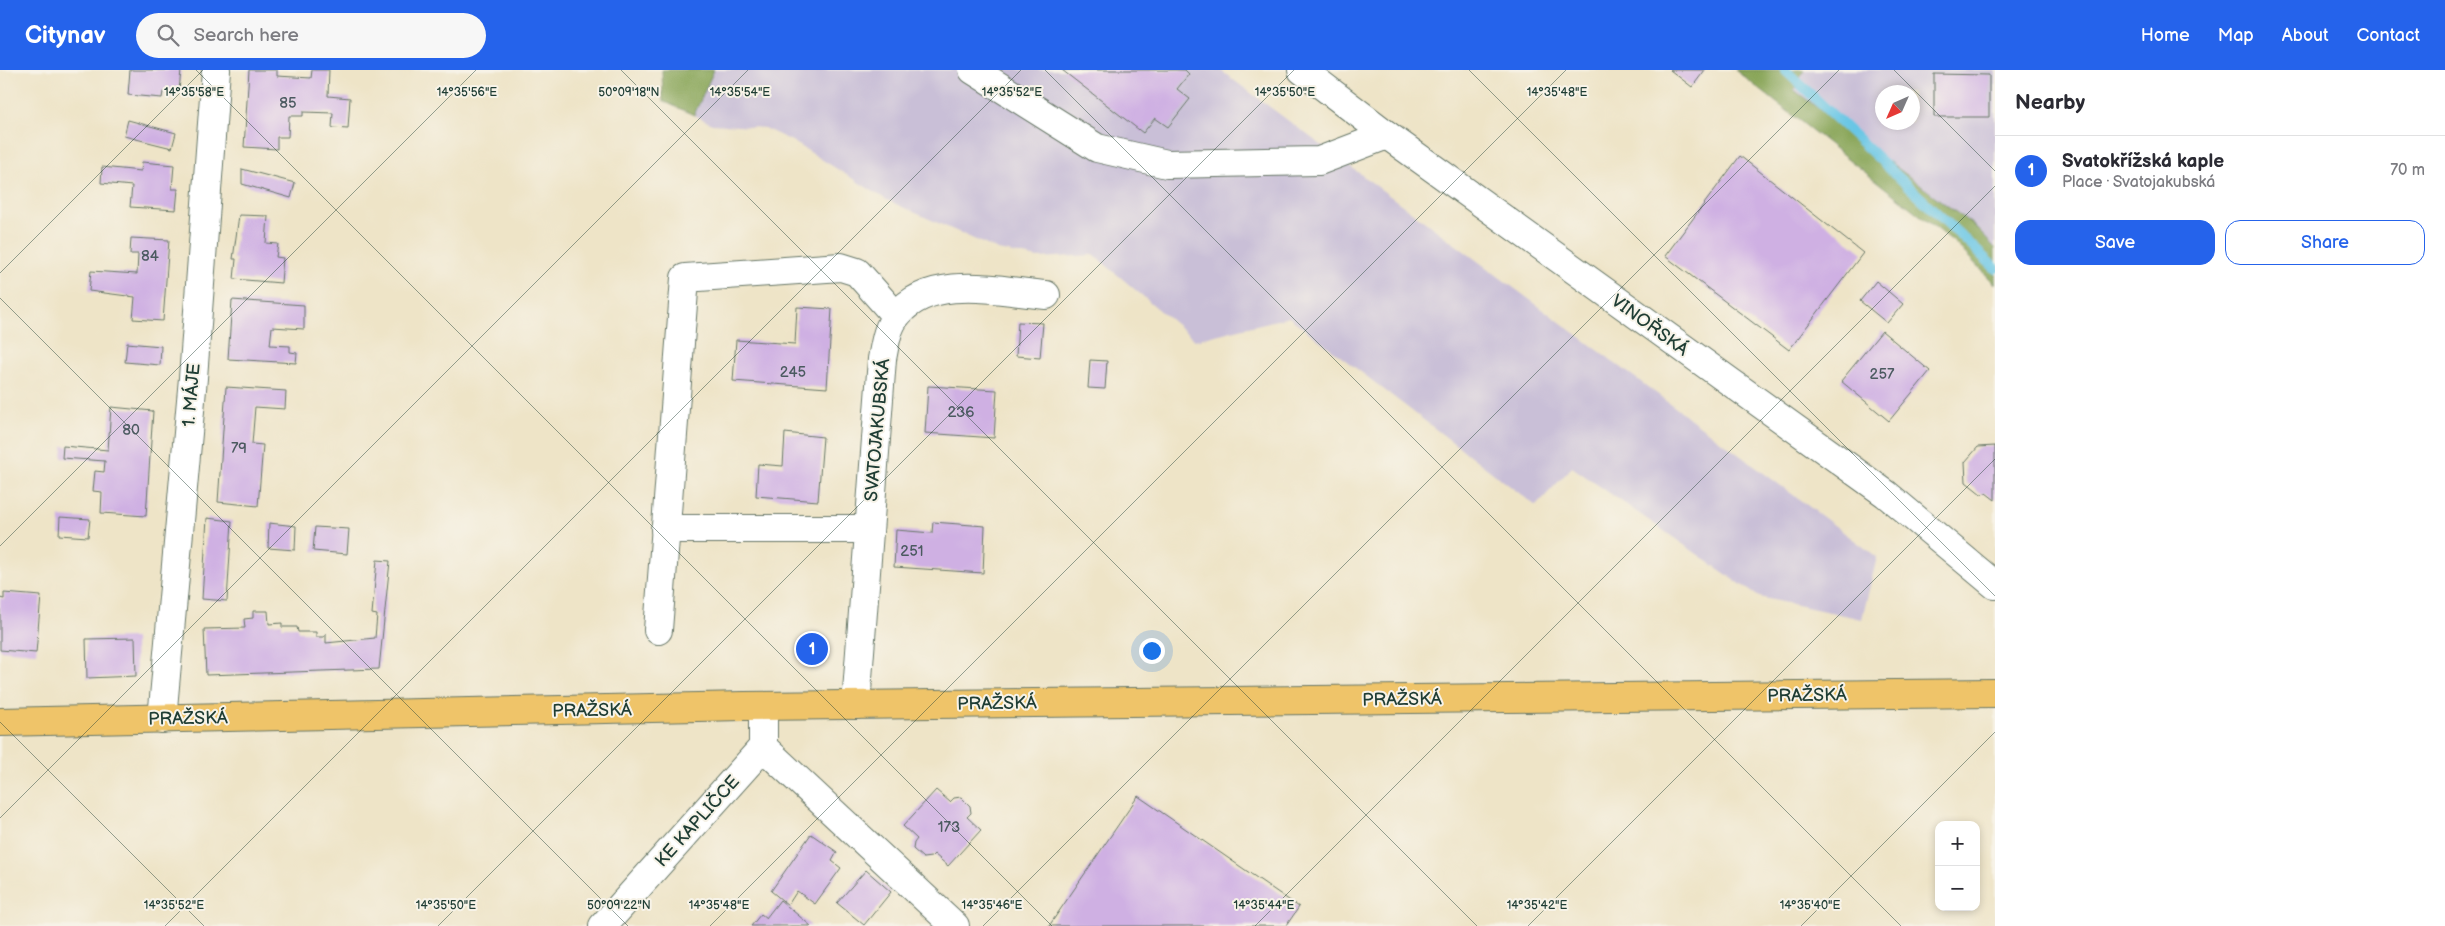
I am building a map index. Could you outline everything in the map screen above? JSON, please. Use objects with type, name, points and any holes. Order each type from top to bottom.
[{"type":"main road","name":"PRAŽSKÁ","points":[[0,722],[763,706],[1995,693]]},
{"type":"street","name":"1. MÁJE","points":[[162,719],[193,378],[216,70]]},
{"type":"street","points":[[973,70],[1097,148],[1168,164],[1319,161],[1387,136]]},
{"type":"street","name":"VINOŘSKÁ","points":[[1302,70],[1387,136],[1886,494],[1995,585]]},
{"type":"street","points":[[658,630],[685,278],[841,267],[857,272],[896,316],[925,294],[955,287],[1046,295]]},
{"type":"street","name":"SVATOJAKUBSKÁ","points":[[856,705],[882,359],[888,333],[896,316]]},
{"type":"street","points":[[665,529],[869,528]]},
{"type":"street","points":[[763,706],[763,747],[955,926]]},
{"type":"street","name":"KE KAPLIČCE","points":[[603,926],[763,747]]},
{"type":"shaded area","points":[[714,70],[1220,70],[1877,557],[1862,619],[1759,597],[1572,467],[1536,506],[1289,317],[1195,340],[1094,255],[1038,258],[998,250],[887,200],[792,141],[764,128],[712,124],[694,115]]},
{"type":"shaded area","points":[[1804,70],[1995,70],[1995,248],[1973,225],[1794,90]]},
{"type":"green space","points":[[662,70],[714,70],[694,115],[663,101]]},
{"type":"green space","points":[[1735,70],[1804,70],[1794,90],[1973,225],[1995,248],[1995,284],[1954,242]]},
{"type":"building","points":[[130,70],[181,70],[179,91],[163,92],[162,98],[128,95]]},
{"type":"building","points":[[249,70],[277,70],[277,76],[311,78],[312,70],[329,70],[328,96],[350,98],[348,129],[332,128],[333,113],[303,112],[303,116],[289,116],[288,137],[277,137],[277,149],[244,147]]},
{"type":"building","points":[[1062,70],[1185,70],[1189,74],[1177,89],[1190,99],[1168,127],[1155,118],[1143,133]]},
{"type":"building","points":[[1670,70],[1705,70],[1692,87]]},
{"type":"building","points":[[1934,74],[1989,75],[1989,117],[1934,117]]},
{"type":"building","points":[[128,120],[176,133],[172,148],[124,136]]},
{"type":"building","points":[[1740,156],[1863,253],[1789,350],[1665,256]]},
{"type":"building","points":[[142,162],[174,165],[172,189],[178,189],[176,210],[130,207],[132,186],[101,183],[102,167],[141,171]]},
{"type":"building","points":[[242,169],[295,183],[291,198],[242,184]]},
{"type":"building","points":[[239,215],[268,216],[266,243],[278,244],[276,257],[283,258],[281,283],[234,279],[236,259],[233,259]]},
{"type":"building","points":[[131,238],[169,240],[163,321],[133,319],[135,297],[89,291],[91,271],[137,274],[138,254],[130,254]]},
{"type":"building","points":[[1876,281],[1903,304],[1887,323],[1860,301]]},
{"type":"building","points":[[232,300],[304,305],[304,329],[272,327],[270,345],[290,346],[290,352],[297,353],[296,363],[228,359]]},
{"type":"building","points":[[797,307],[832,309],[827,388],[733,381],[736,340],[795,344]]},
{"type":"building","points":[[1018,322],[1043,323],[1040,358],[1016,356]]},
{"type":"building","points":[[1882,331],[1930,371],[1889,421],[1841,381]]},
{"type":"building","points":[[127,343],[161,346],[160,365],[125,362]]},
{"type":"building","points":[[1090,360],[1107,361],[1105,389],[1088,388]]},
{"type":"building","points":[[928,386],[997,390],[994,438],[925,433]]},
{"type":"building","points":[[226,387],[286,391],[285,409],[255,407],[252,444],[263,445],[258,506],[218,502]]},
{"type":"building","points":[[111,407],[153,411],[146,516],[101,513],[102,492],[93,491],[95,471],[104,472],[105,461],[62,458],[63,446],[108,450]]},
{"type":"building","points":[[785,433],[823,437],[818,501],[756,496],[758,464],[783,466]]},
{"type":"building","points":[[1995,446],[1995,500],[1986,493],[1981,494],[1966,482],[1965,462],[1978,447]]},
{"type":"building","points":[[60,517],[90,519],[88,537],[59,535]]},
{"type":"building","points":[[207,518],[232,521],[227,601],[202,599]]},
{"type":"building","points":[[933,522],[985,526],[983,573],[894,567],[896,530],[932,533]]},
{"type":"building","points":[[269,523],[296,526],[295,550],[268,548]]},
{"type":"building","points":[[315,527],[349,529],[347,554],[313,551]]},
{"type":"building","points":[[377,560],[390,561],[379,669],[206,675],[204,629],[245,628],[244,619],[253,618],[253,611],[268,611],[269,624],[282,623],[282,627],[297,627],[298,632],[316,632],[316,637],[324,637],[326,633],[326,643],[375,638],[377,615],[372,614]]},
{"type":"building","points":[[4,593],[41,596],[36,653],[0,650],[0,598],[4,599]]},
{"type":"building","points":[[135,638],[136,676],[87,678],[86,639]]},
{"type":"building","points":[[936,790],[950,802],[954,798],[961,797],[970,806],[971,813],[967,817],[981,830],[948,866],[934,854],[931,857],[923,858],[913,849],[917,839],[903,826]]},
{"type":"building","points":[[1138,796],[1299,907],[1286,926],[1049,926]]},
{"type":"building","points":[[811,834],[837,852],[832,861],[841,868],[815,904],[797,891],[788,905],[771,891]]},
{"type":"building","points":[[866,870],[891,892],[864,925],[837,903]]},
{"type":"building","points":[[780,900],[811,926],[751,926],[761,914],[766,918]]},
{"type":"waterway","points":[[1785,70],[1995,268]]},
{"type":"place","name":"Svatokřížská kaple","points":[[812,649]]}]
